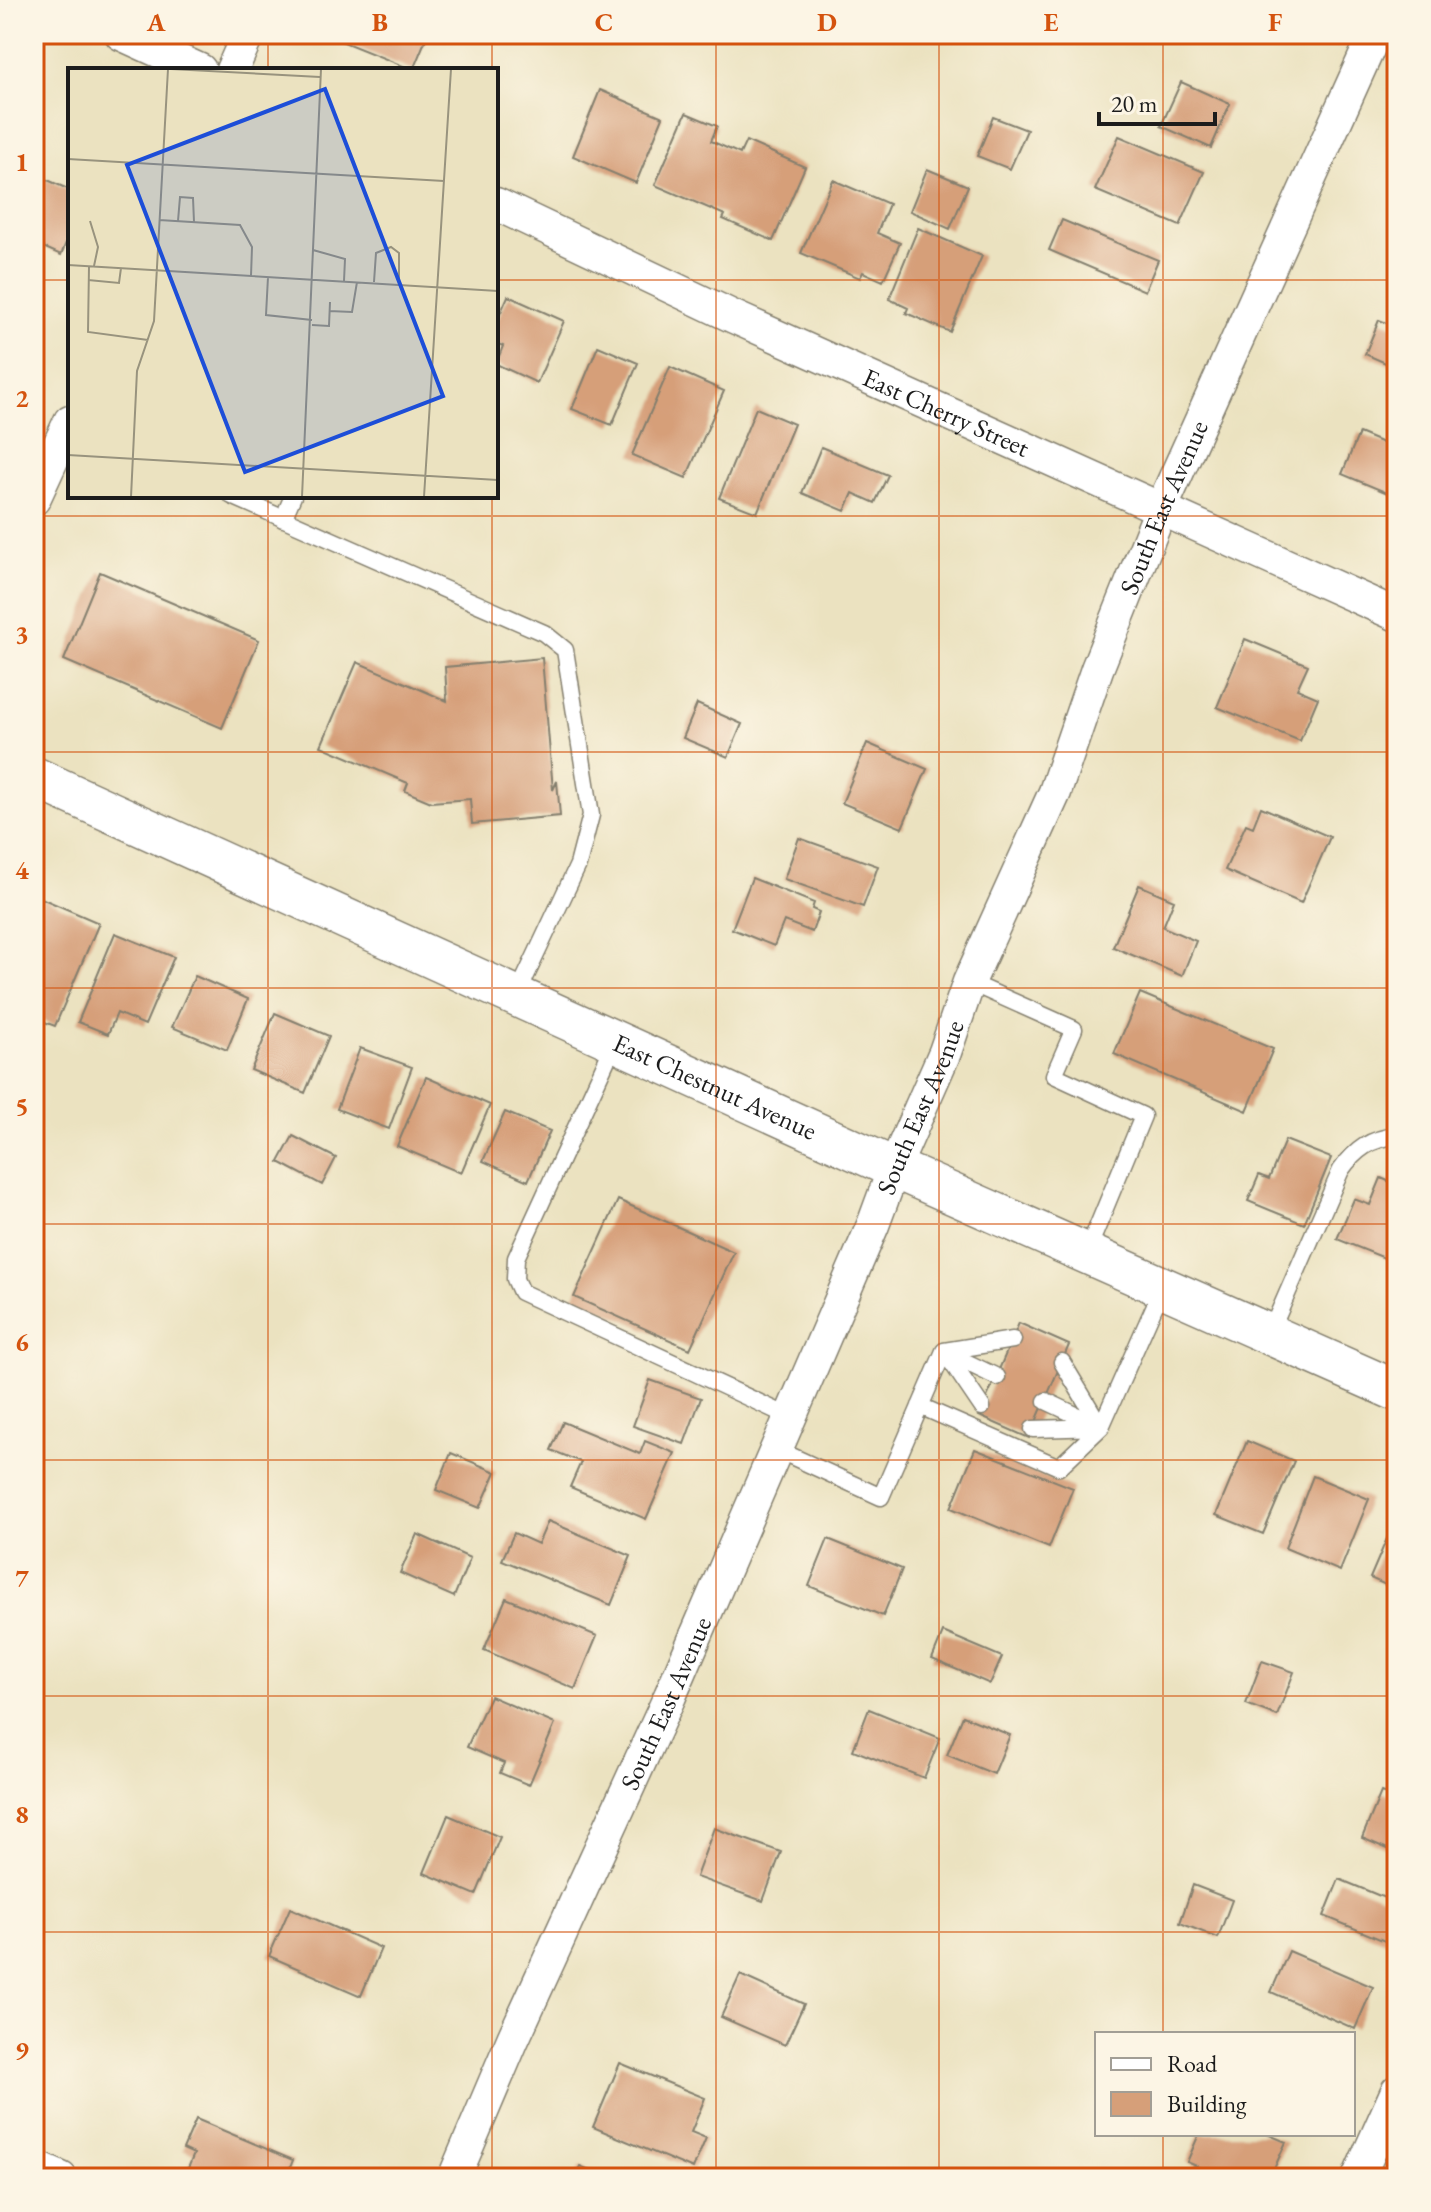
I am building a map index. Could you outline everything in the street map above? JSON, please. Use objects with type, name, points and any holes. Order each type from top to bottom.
[{"type":"street","points":[[121,34],[196,68]]},
{"type":"street","points":[[233,68],[248,34]]},
{"type":"street","name":"South East Avenue","points":[[454,2178],[513,2039],[670,1696],[873,1225],[894,1168],[945,1052],[969,982],[1055,792],[1097,669],[1161,509],[1375,34]]},
{"type":"street","name":"East Cherry Street","points":[[498,205],[734,317],[1397,615]]},
{"type":"street","points":[[34,499],[68,427]]},
{"type":"street","name":"East Chestnut Avenue","points":[[34,777],[894,1168],[1397,1391]]},
{"type":"street","points":[[1358,2178],[1397,2091]]},
{"type":"street","points":[[34,2166],[61,2178]]},
{"type":"lane","points":[[236,498],[544,633],[565,650],[591,815],[578,865],[517,996]]},
{"type":"lane","points":[[283,519],[292,498]]},
{"type":"lane","points":[[969,982],[1074,1029],[1054,1075],[1143,1116],[1087,1252]]},
{"type":"lane","points":[[616,1041],[516,1258],[515,1279],[521,1292],[790,1417]]},
{"type":"lane","points":[[1270,1333],[1341,1170],[1354,1151],[1371,1142],[1397,1136]]},
{"type":"lane","points":[[920,1406],[1059,1467],[1101,1427],[1163,1285]]},
{"type":"lane","points":[[944,1351],[1013,1340]]},
{"type":"lane","points":[[944,1351],[997,1377]]},
{"type":"lane","points":[[776,1449],[881,1497],[944,1351]]},
{"type":"lane","points":[[944,1351],[982,1407]]},
{"type":"lane","points":[[1062,1362],[1101,1427]]},
{"type":"lane","points":[[1046,1401],[1101,1427]]},
{"type":"lane","points":[[1033,1429],[1101,1427]]},
{"type":"building","points":[[344,34],[428,34],[414,68],[341,41]]},
{"type":"building","points":[[1181,82],[1230,104],[1211,148],[1161,126]]},
{"type":"building","points":[[600,90],[663,117],[636,183],[573,156]]},
{"type":"building","points":[[686,113],[717,126],[711,141],[740,154],[746,141],[805,167],[773,241],[723,219],[725,215],[655,185]]},
{"type":"building","points":[[993,117],[1027,130],[1010,169],[977,156]]},
{"type":"building","points":[[1119,136],[1204,172],[1180,226],[1095,190]]},
{"type":"building","points":[[927,169],[968,186],[950,229],[910,211]]},
{"type":"building","points":[[34,174],[68,189],[68,238],[61,255],[34,243]]},
{"type":"building","points":[[833,180],[889,204],[877,233],[900,243],[883,281],[863,272],[860,278],[801,253]]},
{"type":"building","points":[[1062,220],[1158,260],[1145,291],[1049,250]]},
{"type":"building","points":[[918,228],[982,256],[950,332],[906,313],[908,308],[889,299]]},
{"type":"building","points":[[34,267],[46,272],[34,300]]},
{"type":"building","points":[[508,296],[564,321],[537,383],[498,365],[503,346],[498,344],[498,318]]},
{"type":"building","points":[[1379,320],[1397,327],[1397,368],[1365,354]]},
{"type":"building","points":[[598,346],[638,363],[612,425],[572,409]]},
{"type":"building","points":[[670,367],[724,391],[686,478],[632,455]]},
{"type":"building","points":[[756,408],[794,424],[757,513],[719,498]]},
{"type":"building","points":[[1359,433],[1397,449],[1397,497],[1342,474]]},
{"type":"building","points":[[821,447],[888,475],[875,503],[853,493],[845,511],[802,493]]},
{"type":"building","points":[[100,572],[259,640],[222,728],[64,660]]},
{"type":"building","points":[[1245,639],[1308,665],[1297,689],[1318,698],[1300,741],[1217,707]]},
{"type":"building","points":[[542,658],[553,790],[557,781],[560,816],[472,824],[470,799],[431,802],[405,791],[408,783],[321,746],[357,662],[447,701],[445,667]]},
{"type":"building","points":[[697,704],[742,724],[728,757],[683,738]]},
{"type":"building","points":[[867,743],[927,769],[902,828],[842,803]]},
{"type":"building","points":[[1261,807],[1330,837],[1301,903],[1225,870],[1246,824],[1253,827]]},
{"type":"building","points":[[799,838],[878,866],[863,907],[784,879]]},
{"type":"building","points":[[752,878],[814,903],[812,909],[819,912],[812,932],[784,921],[774,946],[732,929]]},
{"type":"building","points":[[1139,885],[1174,900],[1163,927],[1196,941],[1182,976],[1113,947]]},
{"type":"building","points":[[34,895],[99,923],[55,1026],[34,1018]]},
{"type":"building","points":[[115,933],[174,957],[145,1025],[117,1013],[108,1034],[78,1022]]},
{"type":"building","points":[[195,976],[248,999],[227,1050],[172,1027]]},
{"type":"building","points":[[1140,993],[1273,1049],[1247,1111],[1114,1054]]},
{"type":"building","points":[[275,1013],[329,1036],[305,1093],[251,1070]]},
{"type":"building","points":[[360,1048],[412,1067],[389,1129],[337,1109]]},
{"type":"building","points":[[426,1077],[490,1105],[461,1173],[397,1146]]},
{"type":"building","points":[[505,1112],[550,1131],[528,1181],[483,1161]]},
{"type":"building","points":[[293,1136],[336,1158],[322,1185],[279,1162]]},
{"type":"building","points":[[1285,1140],[1331,1158],[1304,1224],[1248,1201],[1259,1175],[1269,1179]]},
{"type":"building","points":[[1381,1178],[1397,1185],[1397,1263],[1337,1239],[1354,1199],[1370,1205]]},
{"type":"building","points":[[618,1200],[734,1252],[690,1349],[574,1297]]},
{"type":"building","points":[[1019,1323],[1069,1345],[1029,1438],[979,1416]]},
{"type":"building","points":[[650,1380],[701,1398],[684,1444],[633,1426]]},
{"type":"building","points":[[563,1422],[640,1454],[645,1441],[675,1453],[646,1519],[570,1487],[581,1462],[551,1450]]},
{"type":"building","points":[[1247,1441],[1294,1461],[1263,1534],[1216,1515]]},
{"type":"building","points":[[975,1449],[1073,1488],[1049,1548],[951,1508]]},
{"type":"building","points":[[451,1453],[496,1472],[480,1508],[436,1490]]},
{"type":"building","points":[[1313,1476],[1369,1499],[1340,1571],[1285,1548]]},
{"type":"building","points":[[1397,1515],[1397,1590],[1370,1578]]},
{"type":"building","points":[[548,1521],[631,1556],[611,1605],[502,1560],[514,1533],[538,1544]]},
{"type":"building","points":[[417,1534],[470,1558],[454,1597],[400,1573]]},
{"type":"building","points":[[828,1539],[902,1569],[883,1616],[809,1586]]},
{"type":"building","points":[[506,1598],[597,1636],[575,1689],[484,1650]]},
{"type":"building","points":[[943,1632],[1002,1657],[990,1684],[932,1659]]},
{"type":"building","points":[[1262,1661],[1294,1672],[1277,1716],[1246,1704]]},
{"type":"building","points":[[490,1696],[555,1724],[529,1785],[500,1773],[504,1763],[467,1747]]},
{"type":"building","points":[[869,1709],[940,1738],[924,1778],[853,1750]]},
{"type":"building","points":[[963,1716],[1010,1735],[994,1774],[947,1755]]},
{"type":"building","points":[[1397,1748],[1397,1777],[1387,1772]]},
{"type":"building","points":[[1381,1792],[1397,1798],[1397,1853],[1362,1838]]},
{"type":"building","points":[[448,1815],[500,1837],[476,1895],[424,1873]]},
{"type":"building","points":[[714,1828],[781,1852],[763,1901],[696,1877]]},
{"type":"building","points":[[1339,1879],[1397,1903],[1397,1946],[1324,1916]]},
{"type":"building","points":[[1193,1885],[1232,1900],[1218,1938],[1180,1923]]},
{"type":"building","points":[[290,1908],[381,1948],[361,1996],[269,1956]]},
{"type":"building","points":[[1289,1951],[1373,1987],[1355,2029],[1271,1992]]},
{"type":"building","points":[[740,1975],[804,2004],[785,2045],[721,2017]]},
{"type":"building","points":[[620,2063],[705,2098],[691,2132],[706,2138],[693,2169],[593,2127]]},
{"type":"building","points":[[196,2119],[293,2160],[286,2178],[184,2178],[194,2154],[183,2149]]},
{"type":"building","points":[[1198,2136],[1272,2136],[1286,2142],[1270,2178],[1217,2178],[1218,2175],[1187,2162]]},
{"type":"building","points":[[580,2166],[608,2178],[575,2178]]}]
